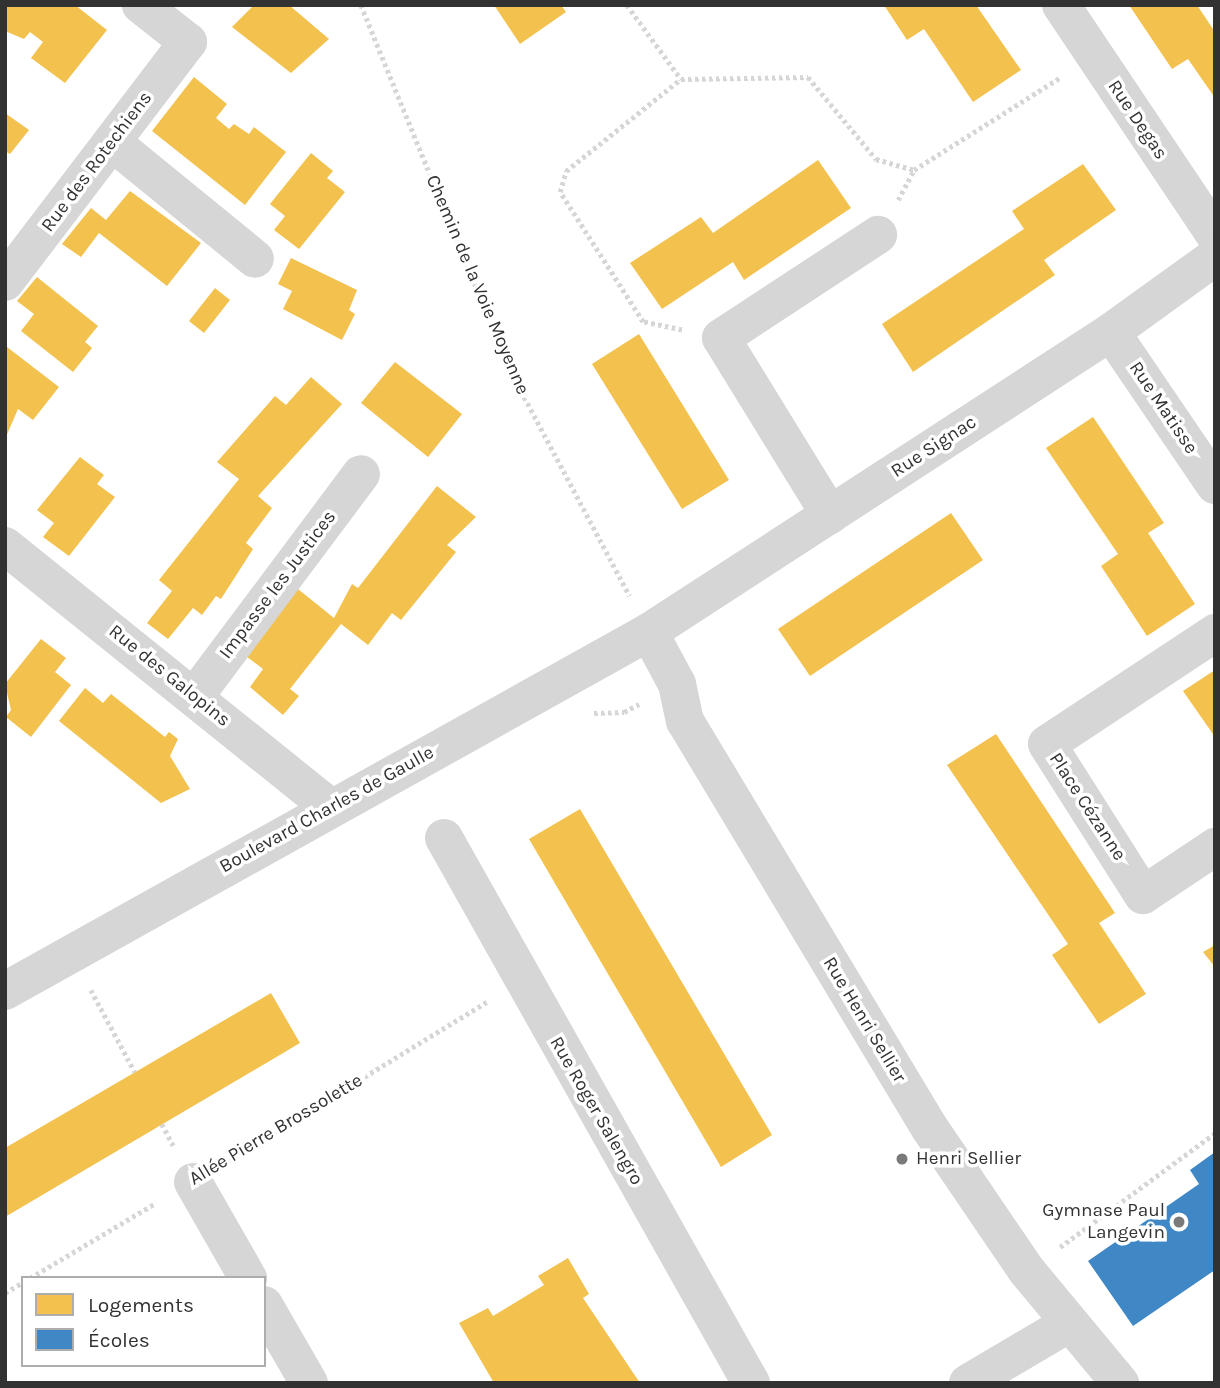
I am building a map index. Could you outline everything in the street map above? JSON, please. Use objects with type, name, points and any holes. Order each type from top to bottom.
[{"type":"street","name":"Rue des Rotechiens","points":[[5,282],[188,42],[141,5]]},
{"type":"street","name":"Rue Degas","points":[[1061,5],[1215,235]]},
{"type":"street","points":[[113,143],[255,259]]},
{"type":"street","points":[[830,515],[721,338],[878,235]]},
{"type":"street","name":"Rue Signac","points":[[649,632],[1111,332],[1215,257]]},
{"type":"street","name":"Rue Matisse","points":[[1111,332],[1215,485]]},
{"type":"street","name":"Impasse les Justices","points":[[195,696],[360,474]]},
{"type":"street","name":"Rue des Galopins","points":[[5,546],[330,807]]},
{"type":"street","name":"Boulevard Charles de Gaulle","points":[[5,990],[649,632]]},
{"type":"street","name":"Rue Henri Sellier","points":[[649,632],[677,684],[685,721],[929,1127],[1027,1271],[1068,1324],[1120,1383]]},
{"type":"street","name":"Place Cézanne","points":[[1215,633],[1046,744],[1143,895],[1215,846]]},
{"type":"street","name":"Rue Roger Salengro","points":[[443,838],[751,1383]]},
{"type":"street","points":[[192,1182],[247,1276]]},
{"type":"street","points":[[266,1308],[309,1383]]},
{"type":"street","points":[[968,1383],[1068,1324]]},
{"type":"path","name":"Chemin de la Voie Moyenne","points":[[361,5],[508,366],[649,632]]},
{"type":"path","points":[[627,5],[681,79]]},
{"type":"path","points":[[721,338],[643,322],[560,192],[566,171],[681,79],[808,77],[876,159],[915,170],[1095,56]]},
{"type":"path","name":"Allée Pierre Brossolette","points":[[33,1276],[522,981]]},
{"type":"path","points":[[89,987],[135,1072]]},
{"type":"path","points":[[1027,1271],[1215,1133]]},
{"type":"path","points":[[5,1293],[21,1283]]},
{"type":"building: Logements","points":[[5,5],[75,5],[107,30],[65,83],[31,58],[43,42],[30,32],[24,39],[5,31]]},
{"type":"building: Logements","points":[[254,5],[289,5],[329,39],[291,73],[232,27]]},
{"type":"building: Logements","points":[[494,5],[561,5],[566,12],[520,44]]},
{"type":"building: Logements","points":[[884,5],[976,5],[1021,70],[973,102],[924,29],[907,40]]},
{"type":"building: Logements","points":[[1129,5],[1197,5],[1215,32],[1215,98],[1188,59],[1172,69]]},
{"type":"building: Logements","points":[[194,77],[227,104],[216,118],[229,129],[234,124],[249,134],[254,127],[286,152],[245,205],[152,131]]},
{"type":"building: Logements","points":[[5,113],[29,130],[10,154],[5,151]]},
{"type":"building: Logements","points":[[311,153],[333,171],[327,178],[345,192],[299,249],[274,230],[285,216],[270,204]]},
{"type":"building: Logements","points":[[818,160],[851,208],[744,280],[733,262],[662,309],[630,263],[701,217],[713,233]]},
{"type":"building: Logements","points":[[1083,164],[1116,210],[1044,260],[1055,275],[913,372],[882,324],[1024,229],[1012,211]]},
{"type":"building: Logements","points":[[130,191],[201,243],[167,286],[99,233],[81,257],[62,244],[91,208],[106,220]]},
{"type":"building: Logements","points":[[291,258],[357,290],[349,310],[355,314],[342,340],[283,309],[292,291],[278,284]]},
{"type":"building: Logements","points":[[37,277],[98,326],[85,342],[92,348],[73,372],[21,331],[34,314],[17,301]]},
{"type":"building: Logements","points":[[215,288],[230,300],[204,333],[189,321]]},
{"type":"building: Logements","points":[[639,334],[729,480],[682,509],[592,364]]},
{"type":"building: Logements","points":[[7,347],[59,387],[33,420],[18,409],[5,439]]},
{"type":"building: Logements","points":[[395,362],[462,414],[428,457],[361,403]]},
{"type":"building: Logements","points":[[311,377],[342,404],[258,496],[272,508],[246,543],[253,549],[221,599],[216,596],[202,615],[193,608],[168,639],[147,623],[172,591],[159,580],[239,479],[217,462],[275,396],[286,405]]},
{"type":"building: Logements","points":[[1093,417],[1164,523],[1148,533],[1195,604],[1147,636],[1101,566],[1118,554],[1046,448]]},
{"type":"building: Logements","points":[[80,457],[104,475],[97,484],[115,497],[69,556],[43,537],[54,523],[37,510]]},
{"type":"building: Logements","points":[[437,486],[476,517],[447,545],[456,552],[401,620],[392,613],[368,645],[341,624],[290,689],[299,696],[283,715],[250,687],[263,669],[246,656],[298,589],[334,618],[352,584],[358,588]]},
{"type":"building: Logements","points":[[951,513],[983,560],[810,676],[778,629]]},
{"type":"building: Logements","points":[[41,639],[66,658],[55,672],[71,685],[31,737],[6,717],[11,710],[5,684]]},
{"type":"building: Logements","points":[[1215,670],[1215,737],[1183,691]]},
{"type":"building: Logements","points":[[85,688],[103,703],[111,694],[165,737],[169,732],[178,739],[170,756],[190,789],[161,803],[59,721]]},
{"type":"building: Logements","points":[[996,734],[1115,913],[1099,923],[1146,994],[1099,1024],[1052,955],[1068,944],[947,765]]},
{"type":"building: Logements","points":[[580,809],[772,1135],[721,1167],[529,839]]},
{"type":"building: Logements","points":[[1215,945],[1215,967],[1203,952]]},
{"type":"building: Logements","points":[[271,993],[300,1043],[5,1217],[5,1148]]},
{"type":"building: Logements","points":[[568,1258],[589,1294],[583,1298],[640,1383],[494,1383],[459,1323],[488,1308],[493,1316],[544,1285],[538,1276]]},
{"type":"building: Écoles","name":"Gymnase Paul Langevin","points":[[1215,1152],[1215,1270],[1133,1326],[1088,1261],[1199,1184],[1190,1170]]},
{"type":"place","name":"Henri Sellier","points":[[902,1159]]},
{"type":"place","name":"Gymnase Paul Langevin","points":[[1179,1222]]}]
